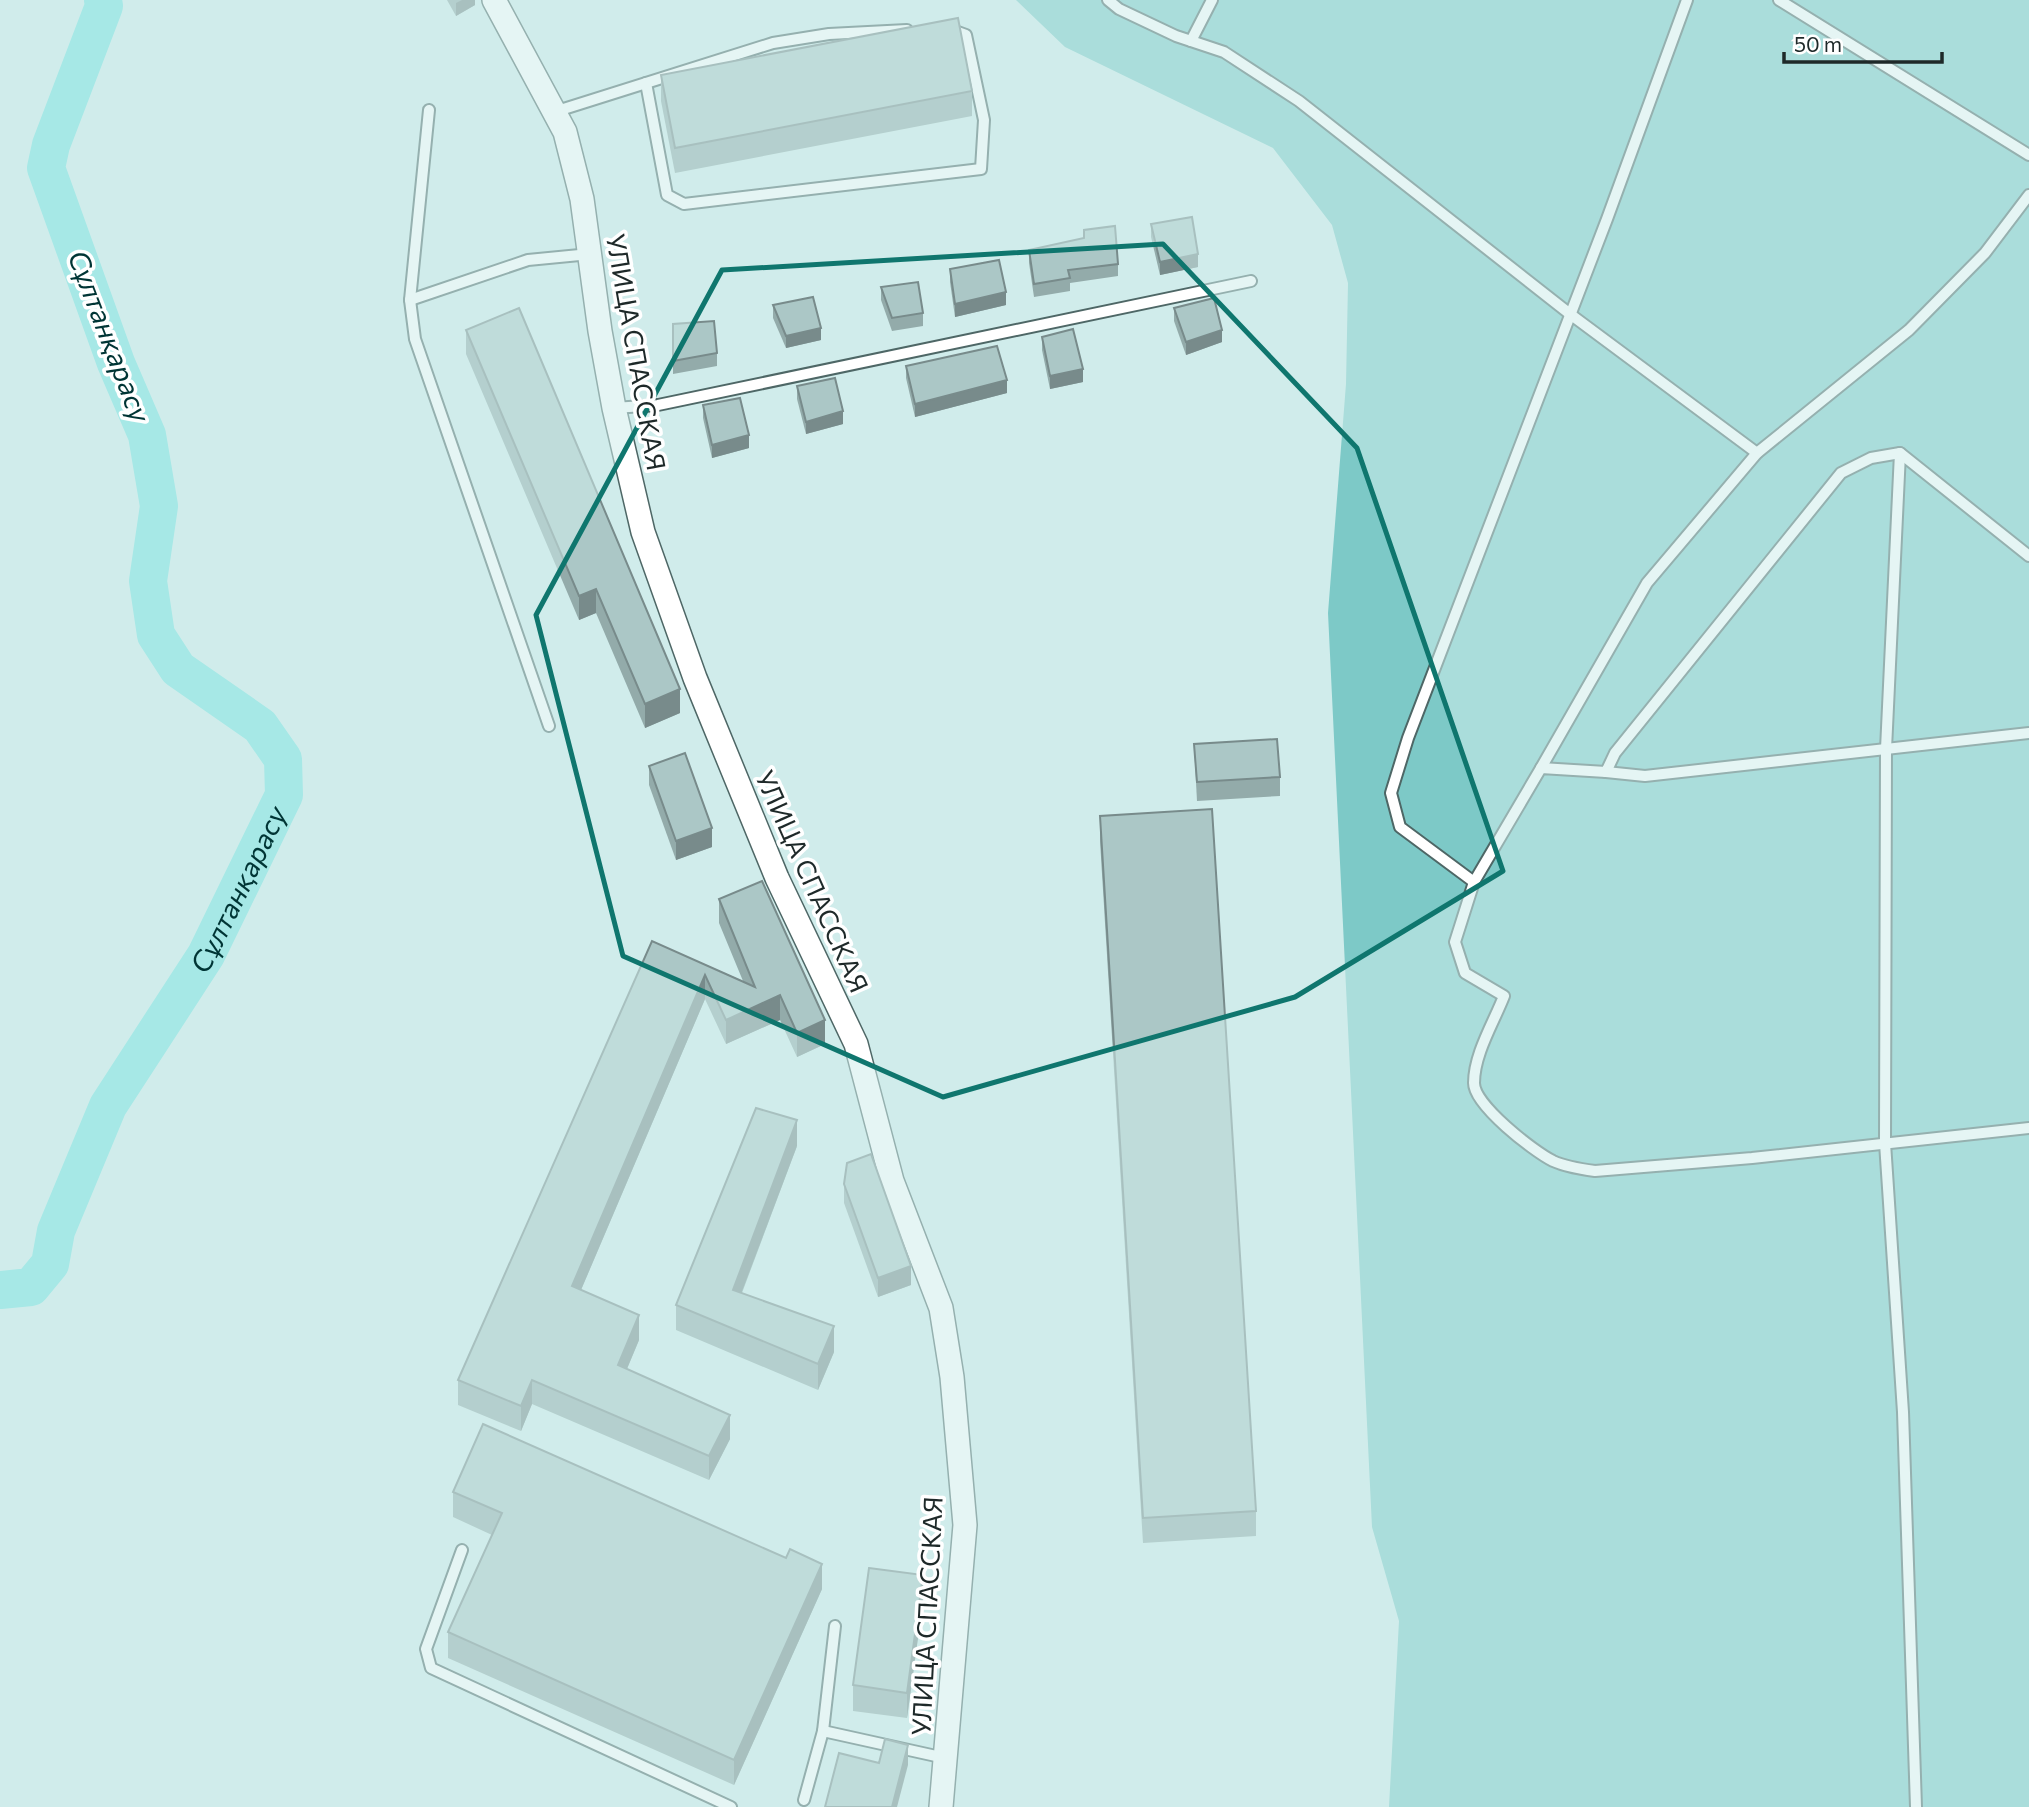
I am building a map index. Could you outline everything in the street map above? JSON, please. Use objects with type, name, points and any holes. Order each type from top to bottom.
[{"type":"street","name":"УЛИЦА СПАССКАЯ","points":[[494,0],[565,132],[582,199],[614,408],[643,532],[695,678],[777,878],[856,1044],[892,1181],[942,1308],[952,1377],[965,1525],[941,1807]]},
{"type":"lane","points":[[1108,0],[1119,9],[1191,41],[1224,52],[1299,101],[1570,314],[1757,453]]},
{"type":"lane","points":[[1191,41],[1212,0]]},
{"type":"lane","points":[[1474,881],[1400,827],[1391,793],[1453,617],[1687,0]]},
{"type":"lane","points":[[1779,0],[2029,155]]},
{"type":"lane","points":[[646,83],[667,195],[684,204],[981,169],[984,120],[967,35],[953,28],[939,29]]},
{"type":"lane","points":[[554,113],[773,43],[829,34],[925,29]]},
{"type":"lane","points":[[429,110],[410,300],[415,339],[550,726]]},
{"type":"lane","points":[[2029,195],[1985,253],[1909,330],[1757,453],[1647,583],[1474,881],[1455,942],[1465,973],[1504,996],[1476,1068],[1474,1086],[1483,1105],[1552,1160],[1575,1169],[1595,1171],[1752,1158],[2029,1128]]},
{"type":"lane","points":[[410,300],[528,260],[590,254]]},
{"type":"lane","points":[[614,408],[658,405],[1251,281]]},
{"type":"lane","points":[[1606,772],[1615,752],[1841,472],[1871,458],[1900,453],[2029,556]]},
{"type":"lane","points":[[1900,453],[1886,749],[1885,1143],[1903,1412],[1916,1807]]},
{"type":"lane","points":[[1541,768],[1645,776],[2029,733]]},
{"type":"lane","points":[[463,1550],[426,1649],[431,1668],[730,1807]]},
{"type":"lane","points":[[804,1800],[823,1731],[835,1626]]},
{"type":"lane","points":[[823,1731],[945,1758]]},
{"type":"highlighted area","points":[[1163,244],[1357,448],[1503,871],[1295,997],[943,1097],[623,956],[536,615],[722,270]]},
{"type":"shaded area","points":[[1016,0],[2029,0],[2029,1807],[1389,1807],[1399,1621],[1372,1527],[1328,613],[1346,384],[1348,283],[1332,225],[1273,148],[1065,47]]},
{"type":"building","points":[[958,18],[972,91],[675,148],[661,75]]},
{"type":"building","points":[[1192,217],[1198,254],[1160,262],[1151,224]]},
{"type":"building","points":[[1115,226],[1118,264],[1068,270],[1070,278],[1034,284],[1029,250],[1084,238],[1084,230]]},
{"type":"building","points":[[999,260],[1006,292],[955,304],[950,269]]},
{"type":"building","points":[[918,282],[923,313],[892,318],[881,287]]},
{"type":"building","points":[[813,297],[821,328],[786,336],[773,305]]},
{"type":"building","points":[[1214,298],[1222,330],[1186,342],[1174,308]]},
{"type":"building","points":[[519,308],[680,689],[645,704],[596,589],[579,596],[466,330]]},
{"type":"building","points":[[714,321],[717,353],[673,361],[673,324]]},
{"type":"building","points":[[1073,329],[1083,369],[1050,376],[1042,337]]},
{"type":"building","points":[[997,346],[1007,380],[915,404],[906,366]]},
{"type":"building","points":[[835,378],[843,411],[806,422],[797,386]]},
{"type":"building","points":[[740,398],[749,435],[712,445],[703,405]]},
{"type":"building","points":[[1277,739],[1280,777],[1197,782],[1194,744]]},
{"type":"building","points":[[685,753],[712,828],[676,841],[649,766]]},
{"type":"building","points":[[1212,809],[1256,1511],[1143,1518],[1100,816]]},
{"type":"building","points":[[762,881],[825,1020],[797,1033],[780,995],[726,1020],[705,975],[572,1286],[639,1315],[618,1365],[730,1415],[709,1456],[532,1380],[521,1406],[458,1380],[652,941],[755,987],[719,899]]},
{"type":"building","points":[[756,1108],[797,1120],[733,1290],[834,1326],[818,1364],[676,1305]]},
{"type":"building","points":[[871,1154],[911,1266],[878,1278],[844,1184],[847,1163]]},
{"type":"building","points":[[483,1424],[786,1558],[790,1549],[822,1564],[734,1760],[448,1632],[502,1513],[453,1492]]},
{"type":"building","points":[[869,1568],[923,1575],[907,1693],[853,1685]]},
{"type":"building","points":[[885,1739],[908,1745],[892,1807],[825,1807],[839,1753],[879,1763]]},
{"type":"waterway","name":"Сұлтанқарасу","points":[[0,1290],[31,1287],[50,1264],[56,1231],[108,1106],[206,955],[284,795],[283,759],[260,726],[178,669],[156,635],[148,581],[159,506],[147,435],[116,363],[46,168],[51,145],[104,6],[103,0]]}]
